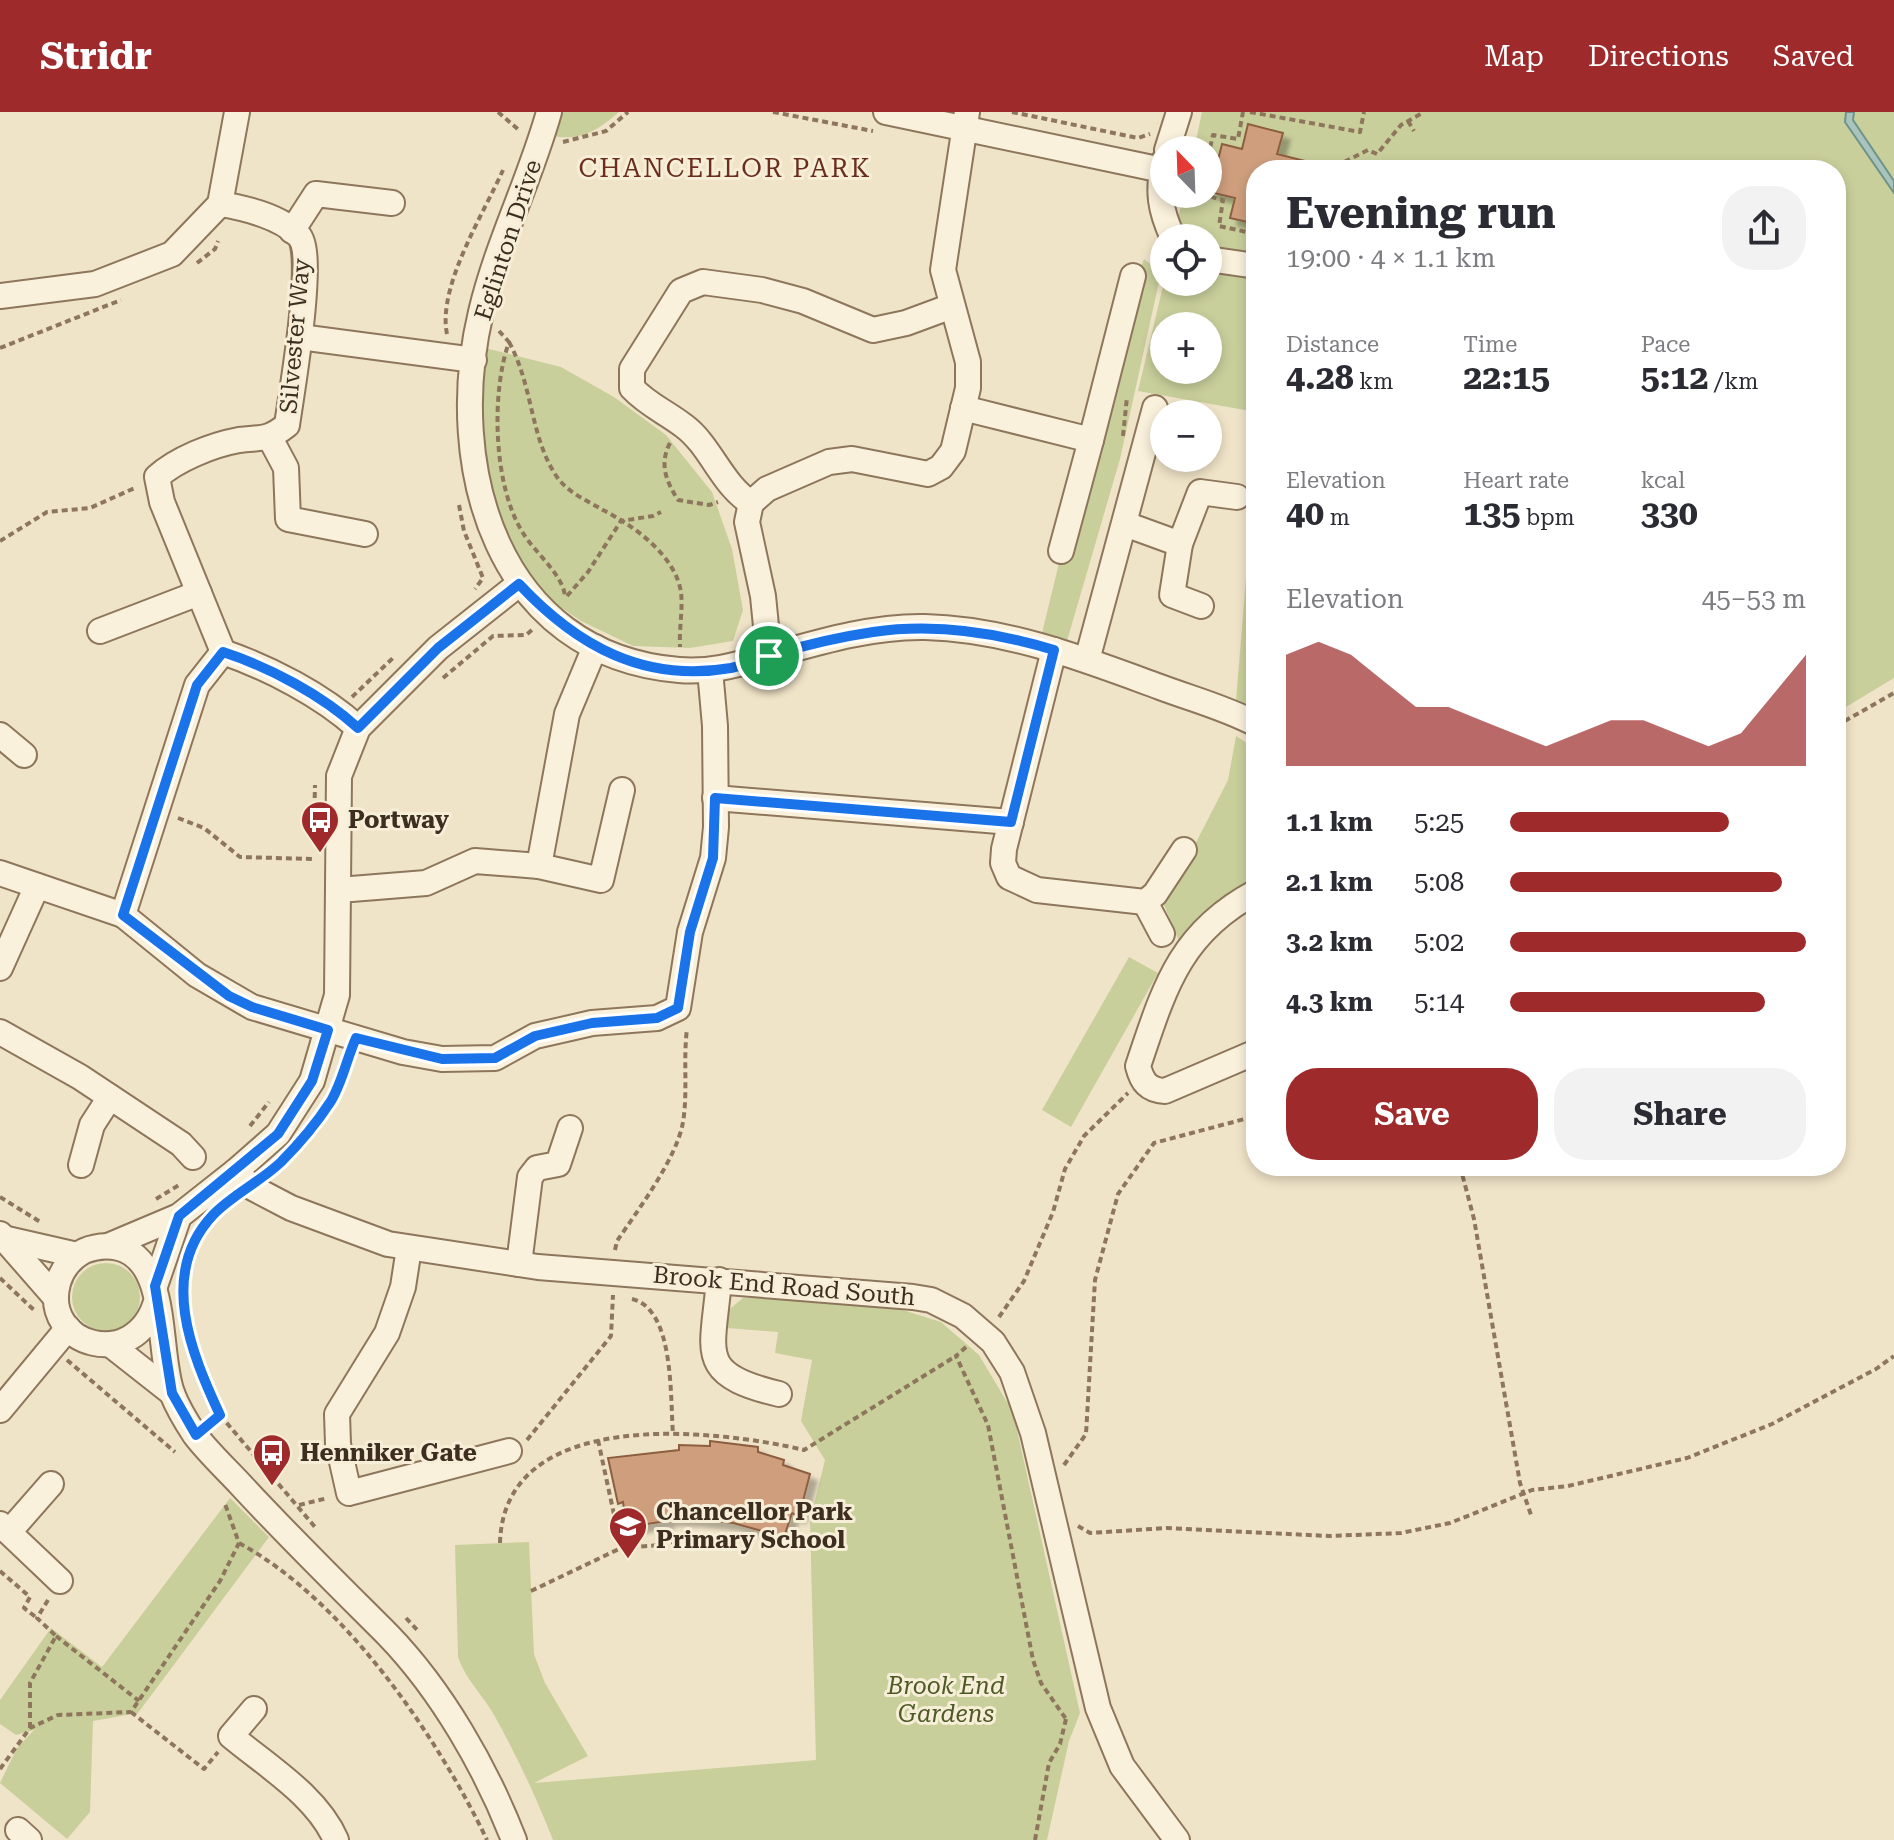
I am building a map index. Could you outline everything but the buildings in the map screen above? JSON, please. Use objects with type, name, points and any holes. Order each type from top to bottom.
[{"type":"street","points":[[0,296],[95,284],[172,254],[220,204],[237,112]]},
{"type":"street","name":"Eglinton Drive","points":[[549,112],[554,145],[492,273],[480,316],[471,400],[475,464],[491,534],[519,584],[549,616],[595,647],[639,664],[680,670],[734,667],[872,632],[923,627],[973,631],[1087,660],[1246,720]]},
{"type":"street","points":[[1169,136],[1179,112]]},
{"type":"street","points":[[744,498],[829,462],[852,459],[928,474],[941,467],[953,451],[963,408],[968,362],[943,270],[966,119]]},
{"type":"street","points":[[887,123],[966,119],[1150,151]]},
{"type":"street","name":"Silvester Way","points":[[292,231],[316,194],[392,203]]},
{"type":"street","name":"Silvester Way","points":[[157,477],[171,464],[237,441],[270,438],[287,425],[300,337],[306,253],[301,237],[292,231],[239,207],[220,204]]},
{"type":"street","points":[[1222,261],[1246,265]]},
{"type":"street","points":[[1061,551],[1133,276]]},
{"type":"street","points":[[769,656],[763,596],[744,498],[685,427],[649,406],[632,388],[632,369],[681,291],[703,282],[762,290],[803,301],[873,330],[906,323],[952,306]]},
{"type":"street","points":[[300,337],[474,360]]},
{"type":"street","points":[[963,408],[1091,440]]},
{"type":"street","points":[[1087,660],[1150,427]]},
{"type":"street","name":"Silvester Way","points":[[270,438],[286,468],[288,519],[365,534]]},
{"type":"street","points":[[157,477],[162,502],[223,652],[246,660],[340,711],[358,728]]},
{"type":"street","points":[[1201,606],[1172,595],[1180,544],[1200,492],[1237,497]]},
{"type":"street","points":[[1125,524],[1180,544]]},
{"type":"street","points":[[3,1236],[77,1255],[108,1246],[179,1216],[278,1134],[312,1081],[337,995],[339,890],[336,825],[339,776],[358,728],[438,648],[519,584]]},
{"type":"street","points":[[100,631],[199,593]]},
{"type":"street","points":[[539,866],[567,714],[595,647]]},
{"type":"street","points":[[1054,650],[1011,822],[1003,863],[1009,877],[1020,885],[1145,902],[1155,894],[1184,850]]},
{"type":"street","points":[[123,915],[197,685],[223,652]]},
{"type":"street","points":[[0,873],[123,915],[229,996],[252,1007],[356,1038],[442,1059],[495,1058],[535,1036],[592,1023],[657,1018],[678,1008],[690,932],[713,858],[715,726],[710,670]]},
{"type":"street","points":[[0,735],[24,755]]},
{"type":"street","points":[[339,890],[426,883],[475,861],[539,866],[601,880],[622,790]]},
{"type":"street","points":[[715,798],[1011,822]]},
{"type":"street","points":[[0,968],[37,886]]},
{"type":"street","points":[[1246,897],[1224,909],[1193,939],[1166,983],[1138,1066],[1142,1080],[1153,1090],[1165,1091],[1246,1056]]},
{"type":"street","points":[[1145,902],[1162,934]]},
{"type":"street","points":[[2,1037],[110,1097],[181,1144],[193,1157]]},
{"type":"street","points":[[81,1165],[92,1125],[110,1097]]},
{"type":"street","points":[[519,1264],[530,1177],[537,1168],[558,1164],[570,1128]]},
{"type":"street","name":"Brook End Road South","points":[[236,1171],[251,1187],[291,1208],[388,1244],[519,1264],[913,1297],[946,1307],[983,1332],[1002,1354],[1026,1407],[1098,1708],[1122,1766],[1177,1840]]},
{"type":"street","points":[[3,1236],[56,1298],[68,1328],[95,1345],[111,1345],[127,1341],[141,1331],[151,1318],[155,1294],[179,1216]]},
{"type":"street","points":[[108,1246],[139,1257],[155,1294],[172,1393],[196,1435],[311,1562],[389,1636],[424,1678],[467,1745],[514,1840]]},
{"type":"street","points":[[409,1248],[403,1287],[387,1333],[337,1414],[338,1444],[349,1493],[509,1451]]},
{"type":"street","points":[[56,1298],[58,1282],[77,1255]]},
{"type":"street","points":[[719,1280],[711,1348],[719,1369],[740,1385],[779,1394]]},
{"type":"street","points":[[0,1410],[68,1328]]},
{"type":"street","points":[[111,1345],[172,1393]]},
{"type":"street","points":[[51,1484],[5,1528],[60,1581]]},
{"type":"street","points":[[254,1709],[231,1736],[303,1796],[330,1827],[336,1840]]},
{"type":"path","points":[[554,145],[606,131],[628,112]]},
{"type":"path","points":[[773,112],[887,123]]},
{"type":"path","points":[[1012,112],[1138,138],[1150,146]]},
{"type":"path","points":[[1222,136],[1238,139],[1243,112]]},
{"type":"path","points":[[1250,112],[1360,132],[1364,112]]},
{"type":"path","points":[[1348,160],[1368,150],[1377,154],[1408,121],[1424,112]]},
{"type":"path","points":[[1408,121],[1414,131]]},
{"type":"path","points":[[1222,208],[1219,226],[1246,232]]},
{"type":"path","points":[[496,328],[509,342],[529,391],[543,454],[557,478],[577,496],[621,521],[649,542],[676,573],[681,593],[680,670]]},
{"type":"path","points":[[509,342],[500,367],[497,415],[503,471],[522,532],[545,559],[567,596]]},
{"type":"path","points":[[685,427],[673,437],[663,462],[669,486],[678,500],[709,505],[744,498]]},
{"type":"path","points":[[0,541],[47,512],[90,508],[157,477]]},
{"type":"path","points":[[438,682],[493,636],[526,635],[549,616],[594,563],[621,521],[661,512]]},
{"type":"path","points":[[1846,720],[1894,693]]},
{"type":"path","points":[[157,810],[204,828],[240,857],[314,859]]},
{"type":"path","points":[[312,1124],[333,1099],[356,1038]]},
{"type":"path","points":[[500,1543],[510,1495],[534,1471],[561,1454],[598,1440],[673,1434],[756,1439],[804,1450],[956,1356],[1006,1310],[1024,1281],[1053,1212],[1065,1169],[1084,1136],[1142,1080]]},
{"type":"path","points":[[1062,1468],[1086,1434],[1095,1280],[1118,1194],[1154,1143],[1246,1119]]},
{"type":"path","points":[[1463,1176],[1474,1219],[1478,1262],[1523,1494],[1531,1515]]},
{"type":"path","points":[[189,1254],[213,1215]]},
{"type":"path","points":[[0,1278],[34,1311],[51,1349],[87,1374],[185,1461]]},
{"type":"path","points":[[182,1281],[184,1313],[200,1373],[220,1415],[299,1505],[323,1538]]},
{"type":"path","points":[[613,1295],[639,1301],[661,1324],[673,1434]]},
{"type":"path","points":[[956,1356],[988,1425],[1033,1660],[1041,1683],[1066,1719],[1060,1744],[1049,1763],[1035,1840]]},
{"type":"path","points":[[1071,1520],[1090,1533],[1167,1528],[1329,1536],[1401,1533],[1450,1523],[1523,1494],[1687,1458],[1772,1424],[1894,1356]]},
{"type":"path","points":[[175,1452],[220,1415]]},
{"type":"path","points":[[598,1440],[621,1548]]},
{"type":"path","points":[[299,1505],[349,1493]]},
{"type":"path","points":[[220,1498],[228,1507],[239,1543],[296,1581],[388,1678],[455,1778],[487,1840]]},
{"type":"path","points":[[131,1712],[220,1581],[239,1543]]},
{"type":"path","points":[[531,1591],[621,1548],[675,1544]]},
{"type":"path","points":[[0,1571],[30,1597],[24,1608],[139,1701]]},
{"type":"path","points":[[37,1618],[60,1581]]},
{"type":"path","points":[[401,1614],[421,1635]]},
{"type":"path","points":[[30,1728],[30,1683],[56,1636]]},
{"type":"path","points":[[0,1769],[30,1728],[58,1715],[131,1712],[204,1769],[231,1736]]},
{"type":"green space","points":[[560,112],[619,112],[580,136],[552,136]]},
{"type":"green space","points":[[1202,112],[1894,112],[1894,678],[1846,707],[1846,160],[1246,160],[1246,410],[1222,406],[1222,400],[1189,400],[1138,391],[1150,341],[1150,384],[1222,384],[1222,312],[1157,312],[1161,296],[1222,296],[1222,224],[1176,224],[1180,208],[1222,208],[1222,136],[1197,136]]},
{"type":"green space","points":[[1144,259],[1150,264],[1150,296],[1156,296],[1120,459],[1067,641],[1042,633],[1103,382]]},
{"type":"green space","points":[[481,347],[561,367],[614,397],[666,435],[712,492],[732,549],[743,610],[733,641],[690,648],[633,646],[581,621],[544,596],[502,542],[477,441]]},
{"type":"green space","points":[[1246,578],[1246,705],[1236,701]]},
{"type":"green space","points":[[1236,736],[1246,742],[1246,894],[1181,946],[1164,905],[1228,780]]},
{"type":"green space","points":[[1129,957],[1158,973],[1071,1127],[1042,1110]]},
{"type":"green space","points":[[106,1263],[130,1273],[140,1297],[130,1321],[106,1331],[82,1321],[72,1297],[82,1273]]},
{"type":"green space","name":"Brook End Gardens","points":[[761,1296],[890,1306],[941,1322],[979,1355],[1013,1412],[1080,1713],[1069,1741],[1047,1840],[553,1840],[511,1746],[490,1708],[465,1673],[458,1657],[455,1545],[529,1542],[534,1654],[545,1683],[588,1756],[534,1783],[816,1760],[810,1521],[825,1460],[801,1421],[812,1360],[775,1353],[778,1332],[727,1328],[725,1313],[743,1298]]},
{"type":"green space","points":[[230,1498],[269,1537],[138,1713],[93,1721],[90,1812],[67,1839],[0,1783],[17,1748],[34,1730],[16,1735],[0,1724],[0,1700],[51,1628],[102,1667]]},
{"type":"water","points":[[1846,112],[1854,112],[1853,120],[1894,181],[1894,193],[1845,122]]},
{"type":"place","name":"Portway","points":[[320,854]]},
{"type":"place","name":"Henniker Gate","points":[[272,1487]]},
{"type":"place","name":"Chancellor Park Primary School","points":[[628,1560]]},
{"type":"district","name":"CHANCELLOR PARK","points":[[725,168]]},
{"type":"route","points":[[519,584],[570,633],[595,647],[639,664],[680,670],[710,670],[734,667],[769,656],[813,643],[923,627],[973,631],[1054,650],[1011,822],[882,809],[715,798],[713,858],[690,932],[678,1008],[657,1018],[592,1023],[535,1036],[495,1058],[442,1059],[403,1052],[356,1038],[344,1063],[333,1099],[282,1161],[213,1215],[189,1254],[182,1281],[184,1313],[200,1373],[220,1415],[196,1435],[172,1393],[155,1286],[179,1216],[278,1134],[312,1081],[328,1030],[252,1007],[229,996],[197,975],[123,915],[197,685],[223,652],[246,660],[340,711],[358,728],[381,701],[438,648],[519,584]]}]
